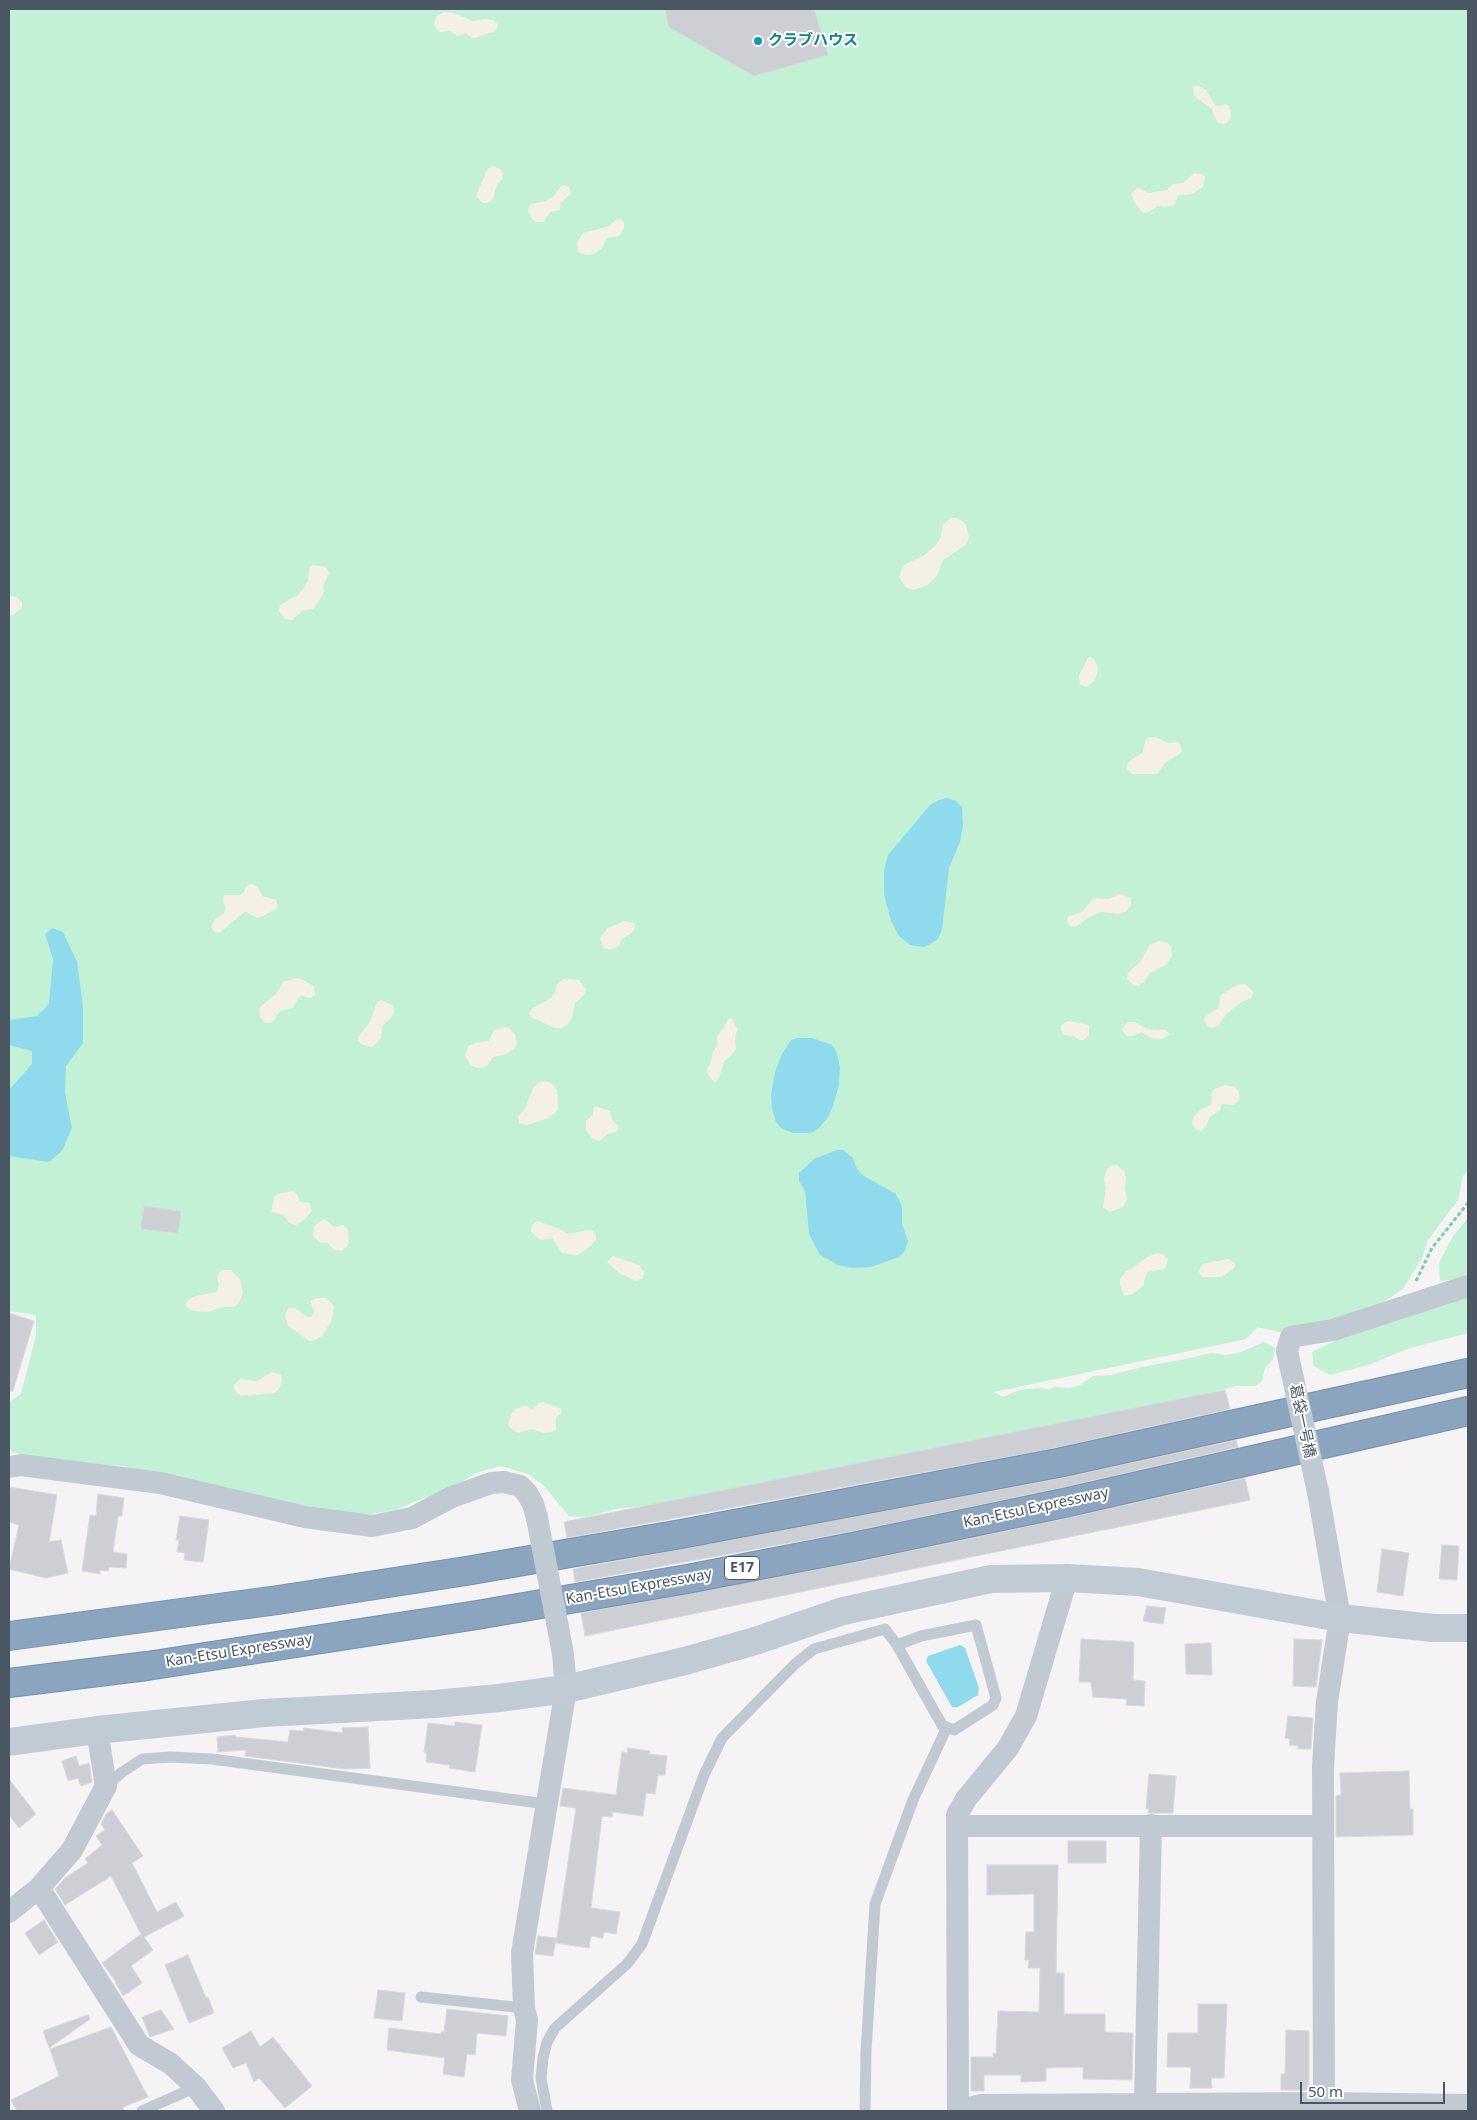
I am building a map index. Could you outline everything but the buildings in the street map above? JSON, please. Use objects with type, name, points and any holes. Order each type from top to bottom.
[{"type":"highway","points":[[9,1636],[278,1600],[466,1571],[680,1534],[1058,1463],[1468,1372]]},
{"type":"highway","name":"Kan-Etsu Expressway","points":[[9,1684],[148,1666],[477,1615],[696,1577],[858,1546],[1054,1505],[1468,1411]]},
{"type":"street","points":[[1404,1307],[1468,1286]]},
{"type":"street","name":"葛袋一号橋","points":[[1325,2107],[1323,1766],[1327,1702],[1340,1618],[1318,1492],[1287,1351],[1291,1337],[1333,1330],[1404,1307]]},
{"type":"street","points":[[9,1467],[20,1465],[160,1483],[305,1517],[372,1526],[412,1518],[452,1497],[491,1483],[504,1482],[520,1486],[527,1493],[537,1518],[563,1654],[566,1689],[522,1953],[524,2008],[527,2020],[522,2080],[530,2111]]},
{"type":"street","points":[[1067,1578],[1026,1716],[1008,1748],[966,1799],[957,1815],[958,2111],[980,2105],[1145,2104],[1325,2107],[1468,2105]]},
{"type":"street","points":[[9,1742],[97,1730],[264,1713],[499,1698],[566,1689],[685,1661],[755,1641],[843,1611],[991,1579],[1067,1578],[1138,1582],[1340,1618],[1433,1628],[1468,1628]]},
{"type":"street","points":[[9,1912],[40,1888],[72,1850],[106,1786],[97,1730]]},
{"type":"street","points":[[1145,2104],[1151,1825]]},
{"type":"street","points":[[957,1826],[1323,1826]]},
{"type":"street","points":[[40,1888],[139,2045],[172,2064],[196,2087],[214,2111]]},
{"type":"lane","points":[[547,2111],[541,2078],[547,2042],[556,2028],[627,1964],[642,1944],[704,1775],[722,1738],[795,1664],[814,1648],[886,1629],[942,1725],[954,1730],[994,1705],[996,1698],[976,1625],[921,1636],[897,1645]]},
{"type":"lane","points":[[865,2111],[866,2052],[875,1904],[913,1800],[947,1727]]},
{"type":"lane","points":[[106,1786],[121,1772],[142,1759],[170,1757],[212,1759],[546,1804]]},
{"type":"lane","points":[[421,1996],[524,2008]]},
{"type":"lane","points":[[142,2111],[196,2087]]},
{"type":"path","points":[[1404,1307],[1432,1248],[1468,1203]]},
{"type":"green space","points":[[9,9],[1468,9],[1468,1171],[1463,1176],[1458,1200],[1428,1240],[1422,1258],[1403,1289],[1375,1308],[1284,1333],[1258,1327],[1246,1339],[994,1392],[1003,1397],[1019,1390],[1055,1387],[1070,1388],[1080,1385],[1093,1376],[1112,1375],[1211,1353],[1226,1355],[1241,1352],[1264,1342],[1275,1348],[1273,1359],[1265,1368],[1262,1381],[1255,1386],[1235,1386],[1207,1394],[667,1503],[616,1509],[587,1517],[569,1516],[543,1485],[528,1474],[500,1466],[476,1473],[444,1493],[421,1499],[395,1510],[359,1516],[142,1475],[124,1466],[82,1464],[63,1459],[37,1458],[12,1452],[9,1447],[9,1402],[21,1394],[36,1335],[36,1315],[9,1311]]},
{"type":"green space","points":[[1468,1218],[1468,1278],[1440,1281],[1439,1263],[1453,1236]]},
{"type":"green space","points":[[1468,1296],[1468,1333],[1407,1349],[1371,1364],[1330,1375],[1314,1366],[1312,1352],[1332,1342],[1400,1315]]},
{"type":"sand","points":[[444,12],[454,13],[473,21],[494,20],[498,25],[495,32],[476,38],[472,38],[466,33],[458,36],[450,31],[439,32],[434,25],[435,20],[437,16]]},
{"type":"sand","points":[[1199,86],[1206,90],[1215,105],[1226,104],[1229,106],[1231,117],[1227,123],[1217,122],[1212,109],[1194,96],[1193,87]]},
{"type":"sand","points":[[493,166],[502,170],[503,178],[497,184],[493,199],[490,202],[483,203],[477,198],[477,193],[488,168]]},
{"type":"sand","points":[[1194,173],[1202,174],[1205,177],[1203,187],[1192,194],[1178,195],[1175,204],[1172,206],[1158,206],[1147,213],[1142,212],[1134,202],[1131,194],[1136,189],[1140,188],[1148,193],[1167,190],[1173,184],[1183,183]]},
{"type":"sand","points":[[564,185],[569,187],[571,194],[561,202],[560,210],[550,212],[544,222],[537,222],[532,219],[528,210],[531,204],[546,201],[554,196],[560,187]]},
{"type":"sand","points":[[617,219],[623,220],[624,223],[624,228],[619,236],[607,238],[602,248],[594,254],[586,255],[578,252],[577,242],[583,233],[609,226]]},
{"type":"sand","points":[[951,518],[957,518],[965,523],[969,537],[967,544],[943,560],[937,576],[928,585],[913,590],[906,588],[899,577],[903,565],[923,556],[935,546],[941,537],[943,524]]},
{"type":"sand","points":[[312,565],[326,567],[329,573],[323,586],[324,592],[322,596],[313,609],[303,610],[292,620],[285,619],[279,611],[280,605],[298,595],[303,589],[308,581],[309,568]]},
{"type":"sand","points":[[9,596],[17,597],[22,602],[22,608],[13,615],[9,615]]},
{"type":"sand","points":[[1088,658],[1094,658],[1098,669],[1095,680],[1086,687],[1080,685],[1079,675]]},
{"type":"sand","points":[[1156,737],[1168,743],[1179,742],[1182,750],[1180,754],[1166,762],[1157,774],[1132,774],[1127,769],[1128,762],[1142,753],[1146,739]]},
{"type":"sand","points":[[252,884],[258,887],[262,896],[276,900],[278,907],[257,918],[246,912],[243,913],[221,932],[215,933],[211,927],[214,920],[224,913],[226,907],[223,901],[224,895],[240,895],[244,892],[246,886]]},
{"type":"sand","points":[[1120,894],[1131,898],[1131,906],[1125,912],[1118,914],[1101,912],[1088,918],[1076,927],[1068,925],[1067,917],[1082,912],[1094,898],[1109,899]]},
{"type":"sand","points":[[624,921],[634,923],[633,932],[622,939],[618,947],[604,949],[600,939],[602,935],[608,928]]},
{"type":"sand","points":[[1159,941],[1168,943],[1171,947],[1172,957],[1166,965],[1150,973],[1144,982],[1138,986],[1133,985],[1127,979],[1128,973],[1140,962],[1150,945]]},
{"type":"sand","points":[[299,978],[314,986],[315,995],[310,998],[302,996],[298,998],[293,1008],[279,1012],[274,1020],[270,1023],[265,1023],[260,1017],[259,1009],[261,1006],[276,994],[284,981]]},
{"type":"sand","points":[[563,979],[579,980],[586,990],[583,996],[575,1003],[572,1018],[568,1024],[562,1028],[554,1028],[531,1017],[529,1014],[531,1009],[551,998],[557,984]]},
{"type":"sand","points":[[1245,984],[1254,992],[1251,998],[1240,1003],[1227,1013],[1219,1025],[1211,1028],[1208,1026],[1204,1020],[1205,1017],[1218,1008],[1221,995],[1237,985]]},
{"type":"sand","points":[[381,1000],[392,1005],[394,1012],[392,1017],[382,1026],[381,1038],[374,1046],[370,1047],[361,1044],[358,1041],[358,1037],[370,1022],[377,1002]]},
{"type":"sand","points":[[731,1018],[738,1029],[735,1036],[736,1049],[724,1061],[719,1078],[716,1081],[712,1080],[707,1072],[713,1051],[717,1046],[717,1036],[724,1028],[728,1019]]},
{"type":"sand","points":[[1068,1021],[1089,1025],[1089,1035],[1084,1040],[1079,1040],[1074,1036],[1064,1035],[1061,1025]]},
{"type":"sand","points":[[1128,1022],[1135,1022],[1147,1029],[1166,1030],[1170,1034],[1162,1039],[1151,1038],[1141,1032],[1134,1036],[1127,1036],[1122,1028]]},
{"type":"sand","points":[[504,1027],[509,1028],[515,1034],[517,1045],[515,1048],[506,1054],[493,1057],[487,1067],[477,1068],[470,1065],[465,1055],[468,1046],[489,1041],[494,1030]]},
{"type":"sand","points":[[546,1081],[551,1083],[557,1090],[558,1110],[549,1118],[527,1125],[519,1124],[518,1117],[526,1106],[533,1088],[539,1082]]},
{"type":"sand","points":[[1226,1085],[1235,1087],[1238,1090],[1240,1097],[1238,1101],[1234,1105],[1222,1104],[1220,1110],[1209,1118],[1206,1127],[1201,1131],[1195,1129],[1192,1123],[1194,1116],[1201,1109],[1211,1105],[1214,1089]]},
{"type":"sand","points":[[594,1106],[610,1111],[612,1120],[619,1126],[617,1132],[608,1134],[599,1141],[593,1139],[586,1130],[586,1121],[593,1115]]},
{"type":"sand","points":[[1112,1165],[1117,1165],[1124,1171],[1127,1199],[1123,1207],[1110,1212],[1103,1208],[1106,1187],[1104,1178],[1107,1169]]},
{"type":"sand","points":[[293,1191],[298,1195],[299,1201],[309,1203],[312,1211],[304,1220],[296,1225],[289,1223],[284,1215],[271,1212],[274,1198],[278,1194]]},
{"type":"sand","points":[[324,1219],[334,1227],[343,1225],[348,1230],[349,1244],[342,1251],[334,1250],[328,1243],[321,1243],[313,1237],[314,1226]]},
{"type":"sand","points":[[537,1221],[558,1228],[568,1234],[588,1230],[593,1231],[596,1234],[596,1239],[592,1245],[578,1255],[562,1253],[552,1238],[542,1240],[531,1231],[532,1225]]},
{"type":"sand","points":[[1158,1253],[1168,1259],[1165,1269],[1148,1272],[1144,1285],[1133,1294],[1124,1296],[1120,1279],[1126,1271],[1147,1257]]},
{"type":"sand","points":[[613,1256],[639,1265],[644,1272],[643,1278],[636,1281],[619,1273],[607,1262]]},
{"type":"sand","points":[[1228,1259],[1235,1263],[1235,1267],[1222,1277],[1202,1277],[1199,1272],[1202,1264]]},
{"type":"sand","points":[[222,1270],[231,1270],[240,1279],[243,1293],[239,1303],[234,1307],[222,1307],[207,1312],[194,1311],[187,1308],[188,1300],[195,1296],[217,1292],[219,1285],[217,1276]]},
{"type":"sand","points":[[317,1298],[326,1298],[334,1306],[332,1320],[322,1336],[309,1341],[288,1325],[285,1316],[288,1308],[295,1308],[305,1316],[311,1317],[314,1311],[310,1301]]},
{"type":"sand","points":[[272,1372],[281,1375],[282,1378],[280,1387],[275,1393],[241,1396],[235,1391],[234,1385],[240,1379],[257,1381]]},
{"type":"sand","points":[[543,1402],[562,1409],[561,1414],[556,1417],[556,1429],[553,1432],[543,1433],[532,1429],[518,1433],[509,1427],[508,1424],[512,1413],[516,1409],[525,1406],[533,1409]]},
{"type":"water","points":[[947,798],[956,801],[962,807],[963,826],[960,842],[949,868],[942,930],[938,939],[924,947],[910,945],[899,936],[891,921],[884,894],[884,871],[888,855],[930,805]]},
{"type":"water","points":[[52,928],[63,932],[77,962],[83,1006],[83,1043],[66,1066],[65,1093],[72,1128],[62,1151],[49,1162],[9,1156],[9,1090],[32,1064],[32,1051],[9,1045],[9,1020],[37,1016],[49,1004],[53,959],[45,934]]},
{"type":"water","points":[[812,1038],[832,1045],[837,1053],[840,1067],[839,1085],[833,1106],[828,1117],[812,1133],[793,1133],[781,1128],[776,1122],[772,1109],[771,1095],[775,1072],[782,1054],[791,1040]]},
{"type":"water","points":[[837,1150],[843,1150],[853,1158],[857,1169],[864,1176],[896,1194],[902,1206],[902,1224],[908,1241],[905,1251],[899,1257],[871,1267],[851,1268],[838,1265],[820,1255],[809,1234],[805,1191],[799,1181],[799,1173],[814,1159]]},
{"type":"water","points":[[960,1645],[965,1648],[979,1688],[978,1695],[958,1707],[952,1707],[926,1661],[928,1656]]},
{"type":"place","name":"クラブハウス","points":[[758,41]]}]
